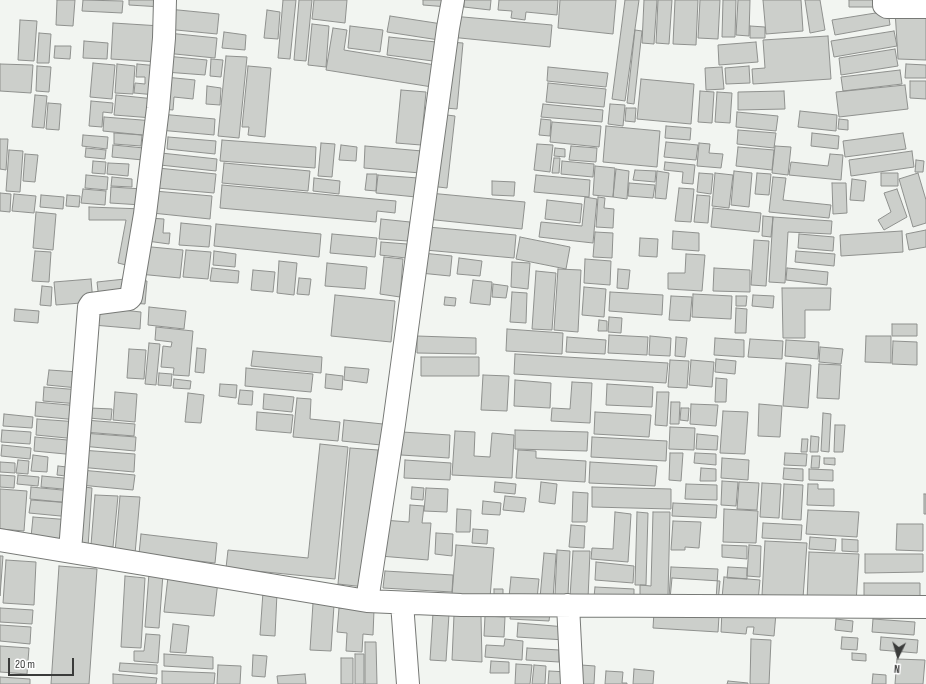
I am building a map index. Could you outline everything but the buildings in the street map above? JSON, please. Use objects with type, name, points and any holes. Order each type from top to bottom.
[{"type":"street","points":[[70,551],[89,307],[91,304],[129,299],[130,297],[145,214],[158,108],[164,38],[165,0]]},
{"type":"street","points":[[367,601],[394,424],[448,28],[454,0]]},
{"type":"street","points":[[884,0],[884,5],[886,7],[926,6]]},
{"type":"street","points":[[0,540],[367,601],[461,605],[926,608]]},
{"type":"street","points":[[402,603],[408,684]]},
{"type":"street","points":[[568,605],[572,684]]}]
